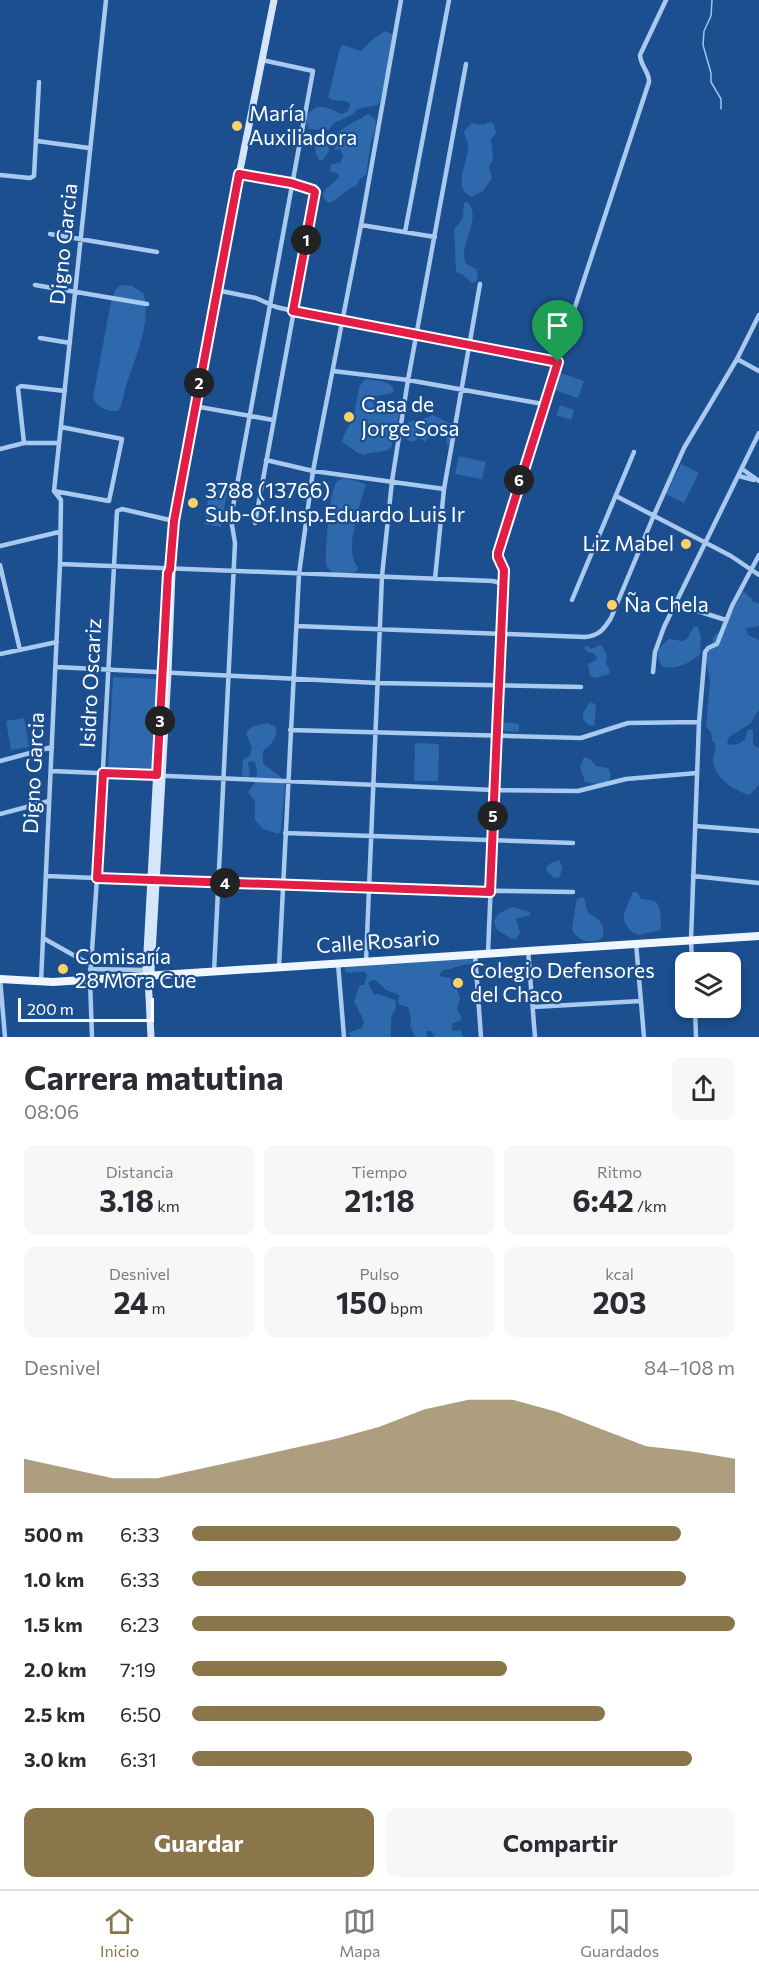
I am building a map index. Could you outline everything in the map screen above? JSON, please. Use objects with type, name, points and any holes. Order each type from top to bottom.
[{"type":"main road","name":"Calle Rosario","points":[[0,979],[41,982],[90,980],[126,973],[213,972],[759,936]]},
{"type":"street","name":"Digno Garcia","points":[[41,982],[60,564],[61,499],[54,491],[106,0]]},
{"type":"street","points":[[152,1037],[147,973],[151,971],[174,521],[216,290],[274,0]]},
{"type":"street","points":[[279,967],[299,574],[313,471],[361,225],[401,0]]},
{"type":"street","points":[[405,232],[449,0]]},
{"type":"street","points":[[488,953],[504,566],[498,553],[543,404],[649,82],[649,77],[641,64],[640,55],[666,0]]},
{"type":"street","points":[[213,972],[236,543],[232,512],[312,70],[262,60]]},
{"type":"street","points":[[366,961],[382,576],[392,481],[408,380],[466,64]]},
{"type":"street","points":[[0,175],[33,177],[39,82]]},
{"type":"street","points":[[37,141],[89,148]]},
{"type":"street","points":[[239,174],[291,183],[313,190],[315,196],[255,523]]},
{"type":"street","points":[[361,225],[435,237]]},
{"type":"street","points":[[50,234],[157,252]]},
{"type":"street","points":[[435,579],[444,489],[480,284]]},
{"type":"street","points":[[35,285],[147,304]]},
{"type":"street","points":[[216,290],[256,298],[293,311],[558,362]]},
{"type":"street","points":[[296,626],[585,637],[601,632],[611,618],[684,448],[737,359],[759,315]]},
{"type":"street","points":[[40,338],[70,343]]},
{"type":"street","points":[[737,359],[759,371]]},
{"type":"street","points":[[333,371],[408,380],[543,404]]},
{"type":"street","points":[[24,443],[18,388],[21,386],[64,391]]},
{"type":"street","points":[[194,406],[273,420]]},
{"type":"street","points":[[54,491],[104,501],[110,500],[122,439],[61,427]]},
{"type":"street","points":[[653,672],[655,652],[675,604],[759,433]]},
{"type":"street","points":[[0,449],[24,443],[59,443]]},
{"type":"street","points":[[572,600],[634,452]]},
{"type":"street","points":[[266,460],[313,471],[444,489]]},
{"type":"street","points":[[742,469],[758,481]]},
{"type":"street","points":[[738,476],[758,481]]},
{"type":"street","points":[[616,496],[731,556],[759,575]]},
{"type":"street","name":"Isidro Oscariz","points":[[92,1037],[90,980],[117,511],[122,509],[174,521]]},
{"type":"street","points":[[0,546],[59,532]]},
{"type":"street","points":[[692,952],[699,722],[705,651],[717,644],[726,620],[759,555]]},
{"type":"street","points":[[60,564],[494,581],[503,584]]},
{"type":"street","points":[[0,565],[20,650]]},
{"type":"street","points":[[675,604],[726,620]]},
{"type":"street","points":[[0,654],[57,642]]},
{"type":"street","points":[[56,667],[378,683],[580,687]]},
{"type":"street","points":[[290,730],[581,738],[628,723],[699,722]]},
{"type":"street","points":[[0,761],[52,747]]},
{"type":"street","points":[[51,771],[494,790],[578,791],[627,779],[697,773]]},
{"type":"street","points":[[0,814],[49,801]]},
{"type":"street","points":[[695,826],[759,831]]},
{"type":"street","points":[[285,833],[573,843]]},
{"type":"street","points":[[46,876],[369,889],[573,892]]},
{"type":"street","points":[[693,876],[759,882]]},
{"type":"street","points":[[43,938],[91,967],[126,973]]},
{"type":"street","points":[[636,943],[644,1037]]},
{"type":"street","points":[[528,950],[535,1037]]},
{"type":"street","points":[[475,954],[481,1037]]},
{"type":"street","points":[[338,963],[344,1037]]},
{"type":"street","points":[[0,979],[5,1037]]},
{"type":"street","points":[[533,1007],[641,1001]]},
{"type":"street","points":[[695,1018],[696,1037]]},
{"type":"shaded area","points":[[385,31],[396,36],[380,102],[377,105],[357,109],[352,115],[334,123],[329,130],[308,129],[306,118],[313,109],[322,107],[341,114],[349,107],[350,103],[328,98],[340,48],[343,45],[361,51]]},
{"type":"shaded area","points":[[368,114],[375,119],[376,126],[366,175],[356,186],[328,203],[323,194],[339,177],[337,173],[329,171],[332,164],[340,163],[343,156],[340,149],[334,150],[335,135]]},
{"type":"shaded area","points":[[490,122],[494,124],[496,133],[491,139],[493,160],[489,167],[492,178],[483,191],[472,197],[466,193],[462,182],[468,147],[464,131],[472,123],[483,125]]},
{"type":"shaded area","points":[[322,137],[328,140],[329,151],[323,160],[319,160],[315,145]]},
{"type":"shaded area","points":[[468,202],[473,216],[464,256],[466,264],[476,269],[478,276],[476,282],[472,283],[456,272],[454,230],[463,218],[464,203]]},
{"type":"shaded area","points":[[121,285],[132,286],[143,293],[146,316],[141,342],[122,403],[118,411],[114,411],[100,406],[93,398],[111,302],[115,290]]},
{"type":"shaded area","points":[[560,373],[584,381],[578,398],[554,390]]},
{"type":"shaded area","points":[[366,379],[386,382],[394,389],[393,393],[375,396],[373,402],[375,409],[379,411],[391,406],[398,409],[400,413],[391,448],[365,455],[342,442],[354,414],[359,389]]},
{"type":"shaded area","points":[[560,405],[574,410],[571,420],[556,415]]},
{"type":"shaded area","points":[[433,415],[451,424],[450,443],[447,446],[446,436],[441,434],[438,427],[428,427],[430,435],[425,442],[419,438],[413,442],[407,440],[404,433],[407,423]]},
{"type":"shaded area","points":[[459,456],[486,462],[482,479],[455,474]]},
{"type":"shaded area","points":[[681,464],[699,473],[684,503],[666,494]]},
{"type":"shaded area","points":[[345,478],[366,485],[352,540],[357,571],[341,574],[327,567],[326,555],[332,492],[337,481]]},
{"type":"shaded area","points":[[210,489],[227,492],[221,527],[204,524]]},
{"type":"shaded area","points":[[743,591],[753,602],[759,603],[759,626],[746,628],[748,635],[759,640],[759,710],[751,723],[729,737],[727,743],[739,744],[745,739],[747,731],[753,730],[753,745],[759,748],[759,784],[750,795],[732,787],[717,773],[713,761],[716,746],[711,732],[706,727],[710,682],[707,651],[713,637],[723,629]]},
{"type":"shaded area","points":[[694,626],[698,627],[701,637],[700,654],[682,666],[671,668],[661,665],[658,657],[660,647],[669,639],[682,641],[687,639]]},
{"type":"shaded area","points":[[587,645],[591,649],[602,646],[607,656],[606,664],[610,671],[609,674],[596,678],[590,676],[588,664],[597,657],[587,652],[584,648]]},
{"type":"shaded area","points":[[113,677],[157,679],[152,770],[108,767]]},
{"type":"shaded area","points":[[590,702],[595,704],[596,710],[594,726],[588,725],[583,719],[583,713]]},
{"type":"shaded area","points":[[24,718],[29,747],[11,750],[6,721]]},
{"type":"shaded area","points":[[503,722],[519,724],[519,732],[503,731]]},
{"type":"shaded area","points":[[268,723],[276,727],[276,735],[263,751],[263,763],[283,779],[285,785],[281,831],[278,834],[263,829],[255,820],[255,801],[248,792],[256,778],[255,762],[248,763],[250,774],[248,778],[242,775],[243,759],[250,756],[252,748],[246,734],[247,731]]},
{"type":"shaded area","points":[[415,743],[439,744],[438,781],[414,781]]},
{"type":"shaded area","points":[[584,757],[590,759],[596,766],[608,768],[611,775],[608,783],[602,785],[585,782],[580,767]]},
{"type":"shaded area","points":[[559,860],[562,867],[560,877],[555,878],[547,872],[546,867]]},
{"type":"shaded area","points":[[633,892],[637,892],[641,899],[653,900],[658,904],[661,930],[638,935],[630,931],[624,921],[624,913]]},
{"type":"shaded area","points":[[584,898],[588,913],[602,925],[603,937],[594,941],[582,940],[572,930],[577,899]]},
{"type":"shaded area","points":[[512,907],[530,912],[530,915],[516,919],[520,933],[516,939],[496,929],[494,921],[498,914]]},
{"type":"shaded area","points":[[455,958],[477,960],[474,964],[443,970],[439,976],[454,979],[460,998],[457,1009],[462,1018],[453,1023],[451,1030],[461,1030],[463,1037],[435,1037],[431,1031],[427,1031],[427,1037],[415,1037],[410,1025],[408,1007],[400,1005],[399,995],[386,990],[375,980],[368,983],[374,995],[378,994],[395,1000],[396,1007],[391,1018],[391,1037],[351,1037],[348,1033],[362,1028],[364,1021],[354,1001],[367,975],[365,972],[345,972],[344,965]]},
{"type":"waterway","points":[[712,0],[711,16],[704,31],[703,45],[711,73],[711,82],[721,99],[721,109]]},
{"type":"place","name":"María Auxiliadora","points":[[237,126]]},
{"type":"place","name":"Casa de Jorge Sosa","points":[[349,417]]},
{"type":"place","name":"3788 (13766) Sub-Of.Insp.Eduardo Luis Ir","points":[[193,503]]},
{"type":"place","name":"Liz Mabel","points":[[686,544]]},
{"type":"place","name":"Ña Chela","points":[[612,605]]},
{"type":"place","name":"Comisaría 28 Mora Cue","points":[[63,969]]},
{"type":"place","name":"Colegio Defensores del Chaco","points":[[458,983]]},
{"type":"route","points":[[239,174],[291,183],[315,192],[293,311],[558,362],[498,553],[504,570],[490,892],[97,878],[103,773],[157,775],[168,573],[174,521],[239,174]]}]
